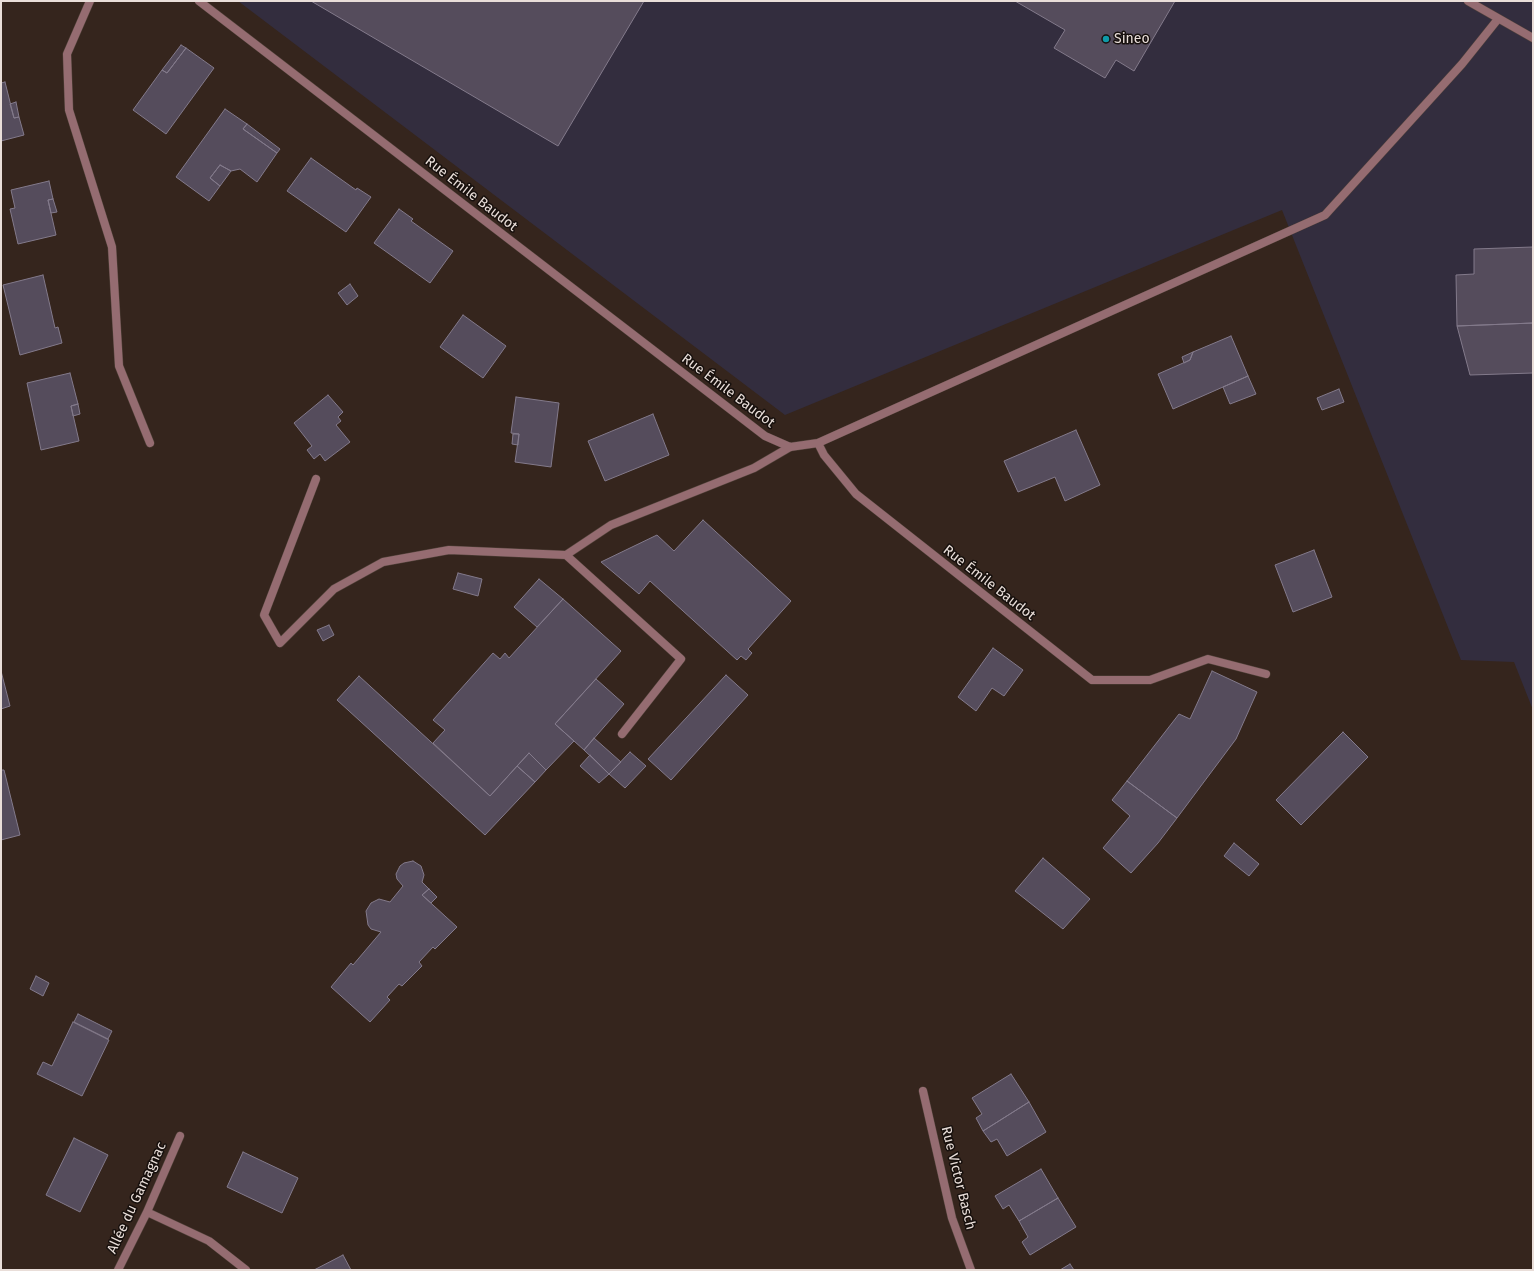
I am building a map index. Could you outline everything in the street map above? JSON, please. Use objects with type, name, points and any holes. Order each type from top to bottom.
[{"type":"street","points":[[90,1],[67,54],[69,110],[112,247],[119,366],[150,443]]},
{"type":"street","name":"Rue Émile Baudot","points":[[199,1],[765,436],[790,447]]},
{"type":"street","points":[[1468,1],[1533,37]]},
{"type":"street","points":[[316,479],[264,615],[280,643],[334,589],[383,562],[449,550],[566,555],[611,526],[754,468],[790,447],[818,443],[1325,215],[1462,64],[1498,18]]},
{"type":"street","name":"Rue Émile Baudot","points":[[818,443],[824,455],[856,494],[1092,680],[1150,680],[1208,659],[1266,674]]},
{"type":"street","points":[[566,555],[681,659],[622,734]]},
{"type":"street","name":"Rue Victor Basch","points":[[923,1091],[952,1218],[972,1270]]},
{"type":"street","name":"Allée du Gamagnac","points":[[118,1270],[147,1212],[180,1136]]},
{"type":"street","points":[[147,1212],[209,1241],[246,1270]]},
{"type":"shaded area","points":[[238,1],[1533,1],[1533,710],[1514,662],[1461,660],[1282,210],[785,415]]},
{"type":"building","points":[[311,1],[644,1],[558,146]]},
{"type":"building","name":"Sineo","points":[[1015,1],[1175,1],[1134,71],[1116,60],[1105,78],[1054,48],[1065,30]]},
{"type":"building","points":[[181,45],[186,48],[167,73],[162,70]]},
{"type":"building","points":[[186,48],[214,68],[166,134],[133,110],[162,70],[167,73]]},
{"type":"building","points":[[5,82],[14,118],[19,117],[24,135],[1,141],[1,83]]},
{"type":"building","points":[[16,102],[19,117],[14,118],[10,104]]},
{"type":"building","points":[[225,109],[247,124],[243,129],[277,153],[257,182],[240,169],[231,171],[220,165],[210,178],[220,186],[209,201],[176,177]]},
{"type":"building","points":[[247,124],[280,149],[277,153],[243,129]]},
{"type":"building","points":[[311,158],[356,190],[357,188],[371,197],[346,232],[287,191]]},
{"type":"building","points":[[220,165],[231,171],[220,186],[210,178]]},
{"type":"building","points":[[49,181],[53,199],[48,200],[56,235],[18,244],[10,209],[15,208],[11,190]]},
{"type":"building","points":[[53,199],[57,212],[51,213],[48,200]]},
{"type":"building","points":[[399,209],[413,219],[411,221],[453,251],[430,283],[374,243]]},
{"type":"building","points":[[1533,247],[1533,323],[1457,326],[1456,275],[1474,274],[1474,249]]},
{"type":"building","points":[[43,275],[55,328],[58,327],[62,343],[20,355],[3,285]]},
{"type":"building","points":[[350,284],[358,296],[347,305],[338,293]]},
{"type":"building","points":[[463,315],[506,346],[483,378],[440,347]]},
{"type":"building","points":[[1533,323],[1533,373],[1470,375],[1457,326]]},
{"type":"building","points":[[1231,336],[1248,376],[1173,409],[1158,374],[1190,360],[1193,352]]},
{"type":"building","points":[[1193,352],[1190,360],[1184,363],[1182,357]]},
{"type":"building","points":[[70,373],[78,404],[71,406],[79,441],[41,450],[27,383]]},
{"type":"building","points":[[1248,376],[1256,394],[1230,404],[1223,387]]},
{"type":"building","points":[[1339,389],[1344,402],[1322,410],[1317,398]]},
{"type":"building","points":[[328,395],[343,412],[338,417],[341,421],[336,425],[350,442],[325,461],[320,454],[314,459],[307,450],[312,446],[294,423]]},
{"type":"building","points":[[516,397],[559,403],[551,467],[515,462],[519,434],[511,433]]},
{"type":"building","points":[[78,404],[80,414],[73,416],[71,406]]},
{"type":"building","points":[[653,414],[669,455],[605,481],[588,441]]},
{"type":"building","points":[[1076,430],[1100,485],[1065,501],[1055,477],[1018,492],[1004,461]]},
{"type":"building","points":[[513,434],[519,434],[518,445],[512,444]]},
{"type":"building","points":[[703,520],[791,601],[748,649],[752,653],[746,660],[741,656],[737,660],[650,581],[639,594],[601,562],[657,535],[674,551]]},
{"type":"building","points":[[1314,550],[1332,597],[1293,612],[1275,565]]},
{"type":"building","points":[[458,573],[482,579],[478,596],[453,589]]},
{"type":"building","points":[[539,579],[563,599],[537,627],[514,607]]},
{"type":"building","points":[[563,599],[621,651],[555,724],[574,741],[546,770],[529,753],[490,796],[433,743],[445,730],[433,720],[493,653],[500,659],[505,653],[509,658]]},
{"type":"building","points":[[329,625],[334,635],[323,641],[317,630]]},
{"type":"building","points":[[993,648],[1023,670],[1004,696],[992,688],[976,711],[958,697]]},
{"type":"building","points":[[1,671],[10,706],[1,709]]},
{"type":"building","points":[[1212,671],[1257,692],[1236,739],[1177,818],[1127,781],[1179,714],[1190,719]]},
{"type":"building","points":[[726,675],[748,695],[671,780],[648,759]]},
{"type":"building","points":[[359,676],[490,796],[517,766],[535,782],[485,835],[337,700]]},
{"type":"building","points":[[596,679],[624,704],[584,750],[555,724]]},
{"type":"building","points":[[1343,732],[1368,757],[1301,825],[1276,800]]},
{"type":"building","points":[[594,738],[621,762],[609,774],[584,750]]},
{"type":"building","points":[[630,752],[646,766],[625,788],[609,774]]},
{"type":"building","points":[[529,753],[546,770],[535,782],[517,766]]},
{"type":"building","points":[[590,755],[609,774],[599,783],[580,766]]},
{"type":"building","points":[[1,770],[4,770],[20,835],[1,840]]},
{"type":"building","points":[[1127,781],[1177,818],[1158,843],[1131,873],[1103,848],[1130,816],[1112,800]]},
{"type":"building","points":[[1234,843],[1259,864],[1249,876],[1224,856]]},
{"type":"building","points":[[1043,858],[1090,899],[1063,929],[1015,891]]},
{"type":"building","points":[[413,861],[421,866],[424,875],[422,882],[429,889],[422,895],[457,927],[435,949],[433,947],[419,962],[422,966],[402,986],[399,984],[387,997],[390,1000],[370,1022],[331,987],[351,963],[353,965],[381,932],[371,929],[368,925],[366,911],[371,903],[379,899],[390,902],[403,886],[397,879],[396,874],[400,866],[404,863]]},
{"type":"building","points":[[429,889],[437,897],[431,903],[422,895]]},
{"type":"building","points":[[36,976],[49,983],[43,996],[30,989]]},
{"type":"building","points":[[78,1014],[112,1031],[108,1039],[74,1022]]},
{"type":"building","points":[[73,1022],[109,1040],[82,1096],[37,1074],[43,1062],[52,1066]]},
{"type":"building","points":[[1011,1074],[1029,1102],[983,1131],[976,1118],[982,1114],[972,1098]]},
{"type":"building","points":[[1029,1102],[1046,1132],[1007,1156],[997,1139],[991,1142],[983,1131]]},
{"type":"building","points":[[74,1138],[108,1155],[80,1212],[46,1195]]},
{"type":"building","points":[[243,1152],[298,1178],[282,1213],[227,1187]]},
{"type":"building","points":[[1041,1169],[1058,1198],[1019,1221],[1009,1205],[1003,1209],[995,1196]]},
{"type":"building","points":[[1058,1198],[1076,1227],[1030,1255],[1022,1242],[1028,1237],[1019,1221]]},
{"type":"building","points":[[343,1255],[351,1270],[314,1270]]},
{"type":"building","points":[[1070,1264],[1074,1270],[1060,1270]]},
{"type":"place","name":"Sineo","points":[[1106,39]]}]
